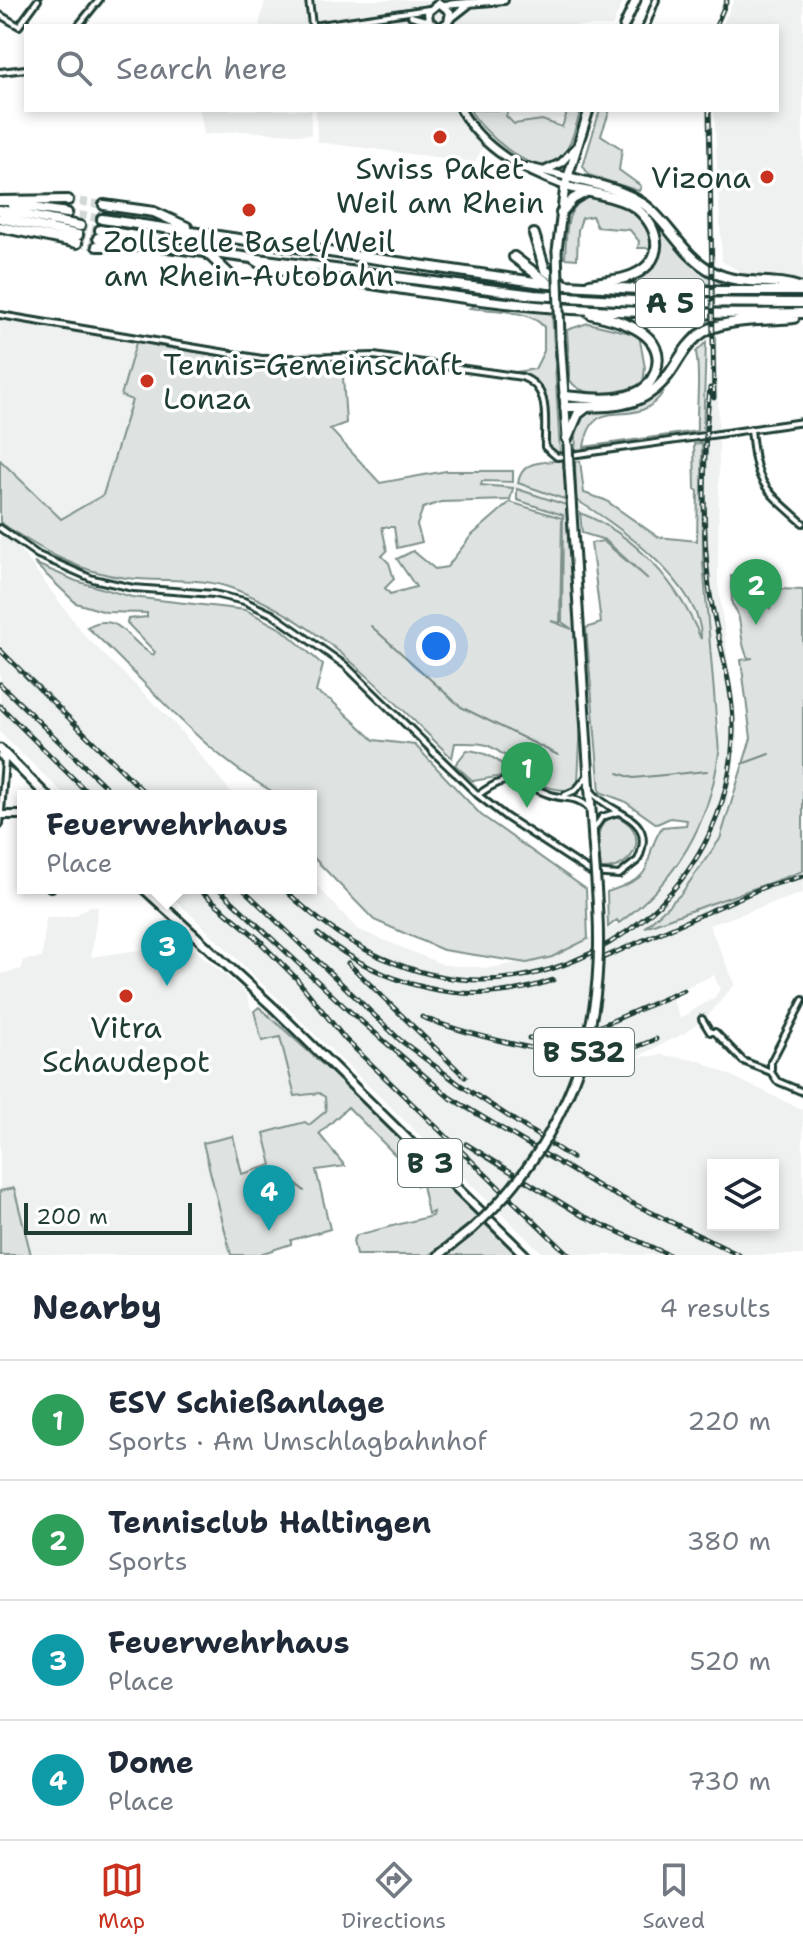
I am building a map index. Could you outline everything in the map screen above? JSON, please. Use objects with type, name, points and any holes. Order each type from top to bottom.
[{"type":"highway","points":[[566,181],[586,192],[622,200],[638,209],[650,221],[657,240],[652,259],[637,274],[582,286]]},
{"type":"highway","points":[[566,181],[639,201],[655,214],[683,251],[715,273],[738,282],[792,284],[803,290]]},
{"type":"highway","points":[[561,213],[573,199],[586,192]]},
{"type":"highway","points":[[0,202],[68,200]]},
{"type":"highway","points":[[0,202],[67,213]]},
{"type":"highway","points":[[104,205],[154,212],[176,224],[214,236]]},
{"type":"highway","points":[[0,210],[78,235]]},
{"type":"highway","points":[[0,218],[78,235]]},
{"type":"highway","name":"A 5","points":[[102,219],[549,284],[703,292],[803,290]]},
{"type":"highway","points":[[0,227],[78,235]]},
{"type":"highway","points":[[534,234],[545,270],[567,285]]},
{"type":"highway","name":"A 5","points":[[98,238],[171,245],[534,295],[651,302],[803,303]]},
{"type":"highway","points":[[204,250],[229,274]]},
{"type":"highway","points":[[249,257],[266,267],[468,298],[571,309],[803,315]]},
{"type":"highway","points":[[514,257],[549,284]]},
{"type":"highway","points":[[564,396],[632,395],[649,384],[657,362],[651,341],[639,330],[618,319],[571,309]]},
{"type":"highway","points":[[565,407],[630,404],[643,400],[664,384],[688,346],[709,329],[803,315]]},
{"type":"highway","points":[[567,442],[575,419],[587,407]]},
{"type":"main road","points":[[430,5],[504,0]]},
{"type":"main road","points":[[625,24],[636,1]]},
{"type":"main road","points":[[442,3],[446,24],[470,4]]},
{"type":"main road","points":[[462,112],[484,141],[552,181],[566,181]]},
{"type":"main road","name":"B 532","points":[[439,1255],[472,1229],[502,1199],[540,1149],[559,1115],[581,1060],[593,1010],[598,965],[593,841],[557,251],[566,181],[588,112]]},
{"type":"main road","points":[[545,170],[561,163],[575,148]]},
{"type":"main road","points":[[524,166],[545,170],[566,181]]},
{"type":"main road","points":[[552,181],[563,199]]},
{"type":"main road","points":[[0,749],[41,790]]},
{"type":"main road","name":"B 3","points":[[149,894],[301,1035],[525,1255]]},
{"type":"street","points":[[0,15],[19,26],[38,0]]},
{"type":"street","points":[[80,24],[99,0]]},
{"type":"street","points":[[309,0],[313,24]]},
{"type":"street","points":[[647,24],[656,0]]},
{"type":"street","points":[[330,24],[409,15],[430,5]]},
{"type":"street","points":[[409,15],[431,24]]},
{"type":"street","points":[[0,72],[24,69]]},
{"type":"street","points":[[0,315],[262,359],[374,356],[522,377],[533,382],[542,394],[545,447],[551,456],[557,457],[803,422]]},
{"type":"street","points":[[751,429],[754,461],[761,483],[803,523]]},
{"type":"street","points":[[0,528],[38,555],[93,579],[133,588],[214,594],[244,601],[272,614],[346,666],[478,795],[538,839],[602,876],[624,873],[641,852],[639,827],[620,812],[601,803],[590,790]]},
{"type":"street","points":[[0,756],[5,761],[0,824]]},
{"type":"street","points":[[563,796],[579,787],[589,773]]},
{"type":"street","points":[[478,795],[494,784],[514,780],[550,795],[580,800],[591,810]]},
{"type":"street","points":[[592,831],[602,817],[620,812]]},
{"type":"street","points":[[803,1000],[771,1062],[771,1072],[777,1081],[803,1092]]},
{"type":"street","points":[[702,1019],[710,1032],[715,1032],[743,1061],[771,1072]]},
{"type":"shaded area","points":[[265,0],[624,0],[613,24],[259,24]]},
{"type":"shaded area","points":[[734,0],[803,0],[803,280],[751,278],[722,261],[714,112],[779,112],[779,24],[723,24]]},
{"type":"shaded area","points":[[200,112],[311,112],[311,135],[240,131],[204,135]]},
{"type":"shaded area","points":[[316,112],[459,112],[484,145],[475,162],[317,142]]},
{"type":"shaded area","points":[[471,112],[507,112],[506,116],[514,124],[542,120],[562,127],[567,112],[580,112],[566,152],[557,162],[547,165],[534,164],[508,150]]},
{"type":"shaded area","points":[[482,112],[573,112],[558,143]]},
{"type":"shaded area","points":[[599,112],[609,112],[601,135],[622,149],[619,170],[641,186],[639,191],[589,175],[583,166]]},
{"type":"shaded area","points":[[707,112],[712,112],[719,445],[718,582],[738,737],[722,844],[675,910],[712,904],[803,873],[803,893],[709,925],[735,984],[707,1017],[685,1033],[637,1057],[663,1055],[700,1061],[803,1110],[803,1255],[544,1255],[169,894],[317,894],[317,886],[357,929],[444,965],[489,968],[552,957],[619,923],[649,900],[687,849],[713,784],[720,725],[709,656],[672,586],[614,529],[544,496],[491,485],[518,483],[575,503],[619,527],[675,583],[703,624],[702,443],[711,349]],"holes":[[[714,975],[720,989],[715,997],[680,1018],[672,998],[685,992],[684,988]]]},
{"type":"shaded area","points":[[589,197],[621,206],[640,218],[650,236],[651,248],[638,248],[639,241],[630,230],[597,227],[592,216],[582,218],[578,230],[577,259],[565,258],[571,214],[581,201]]},
{"type":"shaded area","points":[[625,197],[652,218],[701,267],[732,284],[629,283],[643,274],[659,245],[654,222]]},
{"type":"shaded area","points":[[477,304],[552,312],[560,453],[551,450],[543,391],[526,377],[509,373],[535,369],[544,351],[544,327],[520,314],[470,308]]},
{"type":"shaded area","points":[[0,319],[136,343],[121,395],[132,399],[103,495],[61,519],[0,460]]},
{"type":"shaded area","points":[[588,323],[639,335],[645,368],[643,383],[604,393],[576,387],[570,380],[567,330]]},
{"type":"shaded area","points":[[137,339],[157,346],[269,363],[342,361],[346,423],[330,429],[380,483],[446,471],[513,471],[513,482],[482,481],[481,485],[513,488],[510,500],[441,502],[423,508],[417,525],[422,542],[397,548],[394,527],[382,527],[387,551],[382,556],[389,563],[394,579],[385,588],[390,594],[416,587],[397,559],[413,551],[435,569],[447,567],[471,536],[510,502],[562,518],[560,623],[551,621],[572,629],[562,622],[563,515],[517,500],[517,489],[566,505],[581,721],[578,782],[569,790],[543,785],[498,751],[483,744],[455,743],[452,758],[348,659],[290,616],[258,599],[213,583],[127,578],[92,571],[45,550],[0,522],[0,460],[61,519],[103,495],[132,400],[121,396]]},
{"type":"shaded area","points":[[706,342],[703,433],[575,452],[577,423],[587,413],[634,408],[664,391],[653,404],[641,410],[606,415],[597,420],[589,430],[584,447],[697,431],[696,352]]},
{"type":"shaded area","points":[[702,443],[703,563],[719,752],[714,778],[698,826],[673,869],[639,907],[619,923],[617,920],[608,927],[607,892],[643,874],[662,827],[686,825],[687,820],[670,818],[657,824],[624,801],[600,792],[586,628],[601,623],[591,543],[603,541],[648,579],[605,540],[582,533],[580,513],[619,534],[653,564],[681,599],[701,639],[698,619],[673,578],[635,541],[576,500],[575,462],[580,461],[584,493],[605,500],[658,537],[697,541],[698,491],[695,489],[694,444]]},
{"type":"shaded area","points":[[563,460],[567,500],[518,483],[520,475],[529,466]]},
{"type":"shaded area","points":[[0,523],[85,636],[174,723],[229,790],[60,790],[0,733]]},
{"type":"shaded area","points":[[34,563],[76,581],[132,597],[246,610],[283,630],[323,665],[316,692],[332,701],[374,740],[415,745],[481,815],[586,889],[588,939],[552,957],[527,963],[443,950],[374,920],[317,861],[317,790],[270,790],[253,780],[202,740],[87,627],[107,622],[116,625],[153,655],[155,652],[127,623],[128,619],[147,617],[147,613],[106,612],[76,603]]},
{"type":"shaded area","points":[[731,576],[761,577],[761,591],[770,608],[778,589],[803,590],[803,871],[645,927],[681,894],[720,839],[751,738],[741,660],[753,658],[748,658],[745,651],[738,616],[732,604]]},
{"type":"shaded area","points":[[467,750],[490,756],[510,772],[508,775],[473,781],[455,765]]},
{"type":"shaded area","points":[[615,816],[633,829],[635,847],[624,863],[601,869],[599,831],[607,819]]},
{"type":"shaded area","points":[[90,906],[98,907],[91,957],[187,943],[246,993],[262,1041],[280,1037],[295,1096],[312,1092],[325,1097],[326,1111],[321,1118],[275,1164],[291,1244],[257,1255],[0,1255],[0,974],[22,969],[23,960],[42,958],[46,918],[75,916]]},
{"type":"shaded area","points":[[259,1007],[339,1079],[478,1217],[429,1255],[356,1255],[353,1241],[357,1235],[432,1216],[433,1212],[428,1214],[422,1185],[417,1186],[415,1175],[348,1107],[319,1134],[345,1166],[316,1170],[330,1229],[291,1240],[291,1244],[257,1255],[231,1255],[203,1143],[233,1136],[242,1174],[272,1165],[264,1133],[305,1122],[309,1125],[326,1111],[325,1097],[319,1093],[295,1096],[280,1037],[262,1041],[254,1011]]},
{"type":"shaded area","points":[[14,1188],[31,1255],[0,1255],[0,1191]]},
{"type":"shaded area","points":[[483,1222],[517,1255],[447,1255]]},
{"type":"waterway","points":[[371,626],[461,707],[558,755]]},
{"type":"waterway","points":[[742,764],[769,754]]},
{"type":"waterway","points":[[618,773],[633,778],[707,771]]},
{"type":"waterway","points":[[297,1184],[304,1191]]},
{"type":"tunnel","points":[[68,200],[104,205]]},
{"type":"tunnel","points":[[67,213],[102,219]]},
{"type":"tunnel","points":[[80,226],[100,230]]},
{"type":"tunnel","points":[[78,235],[98,238]]},
{"type":"tunnel","points":[[77,243],[97,246]]},
{"type":"railway","points":[[717,24],[727,0]]},
{"type":"railway","points":[[709,112],[714,398]]},
{"type":"railway","points":[[290,894],[336,932],[396,963],[460,979],[494,980],[529,975],[571,962],[610,943],[644,918],[674,888],[699,854],[717,816],[729,774],[733,730],[731,694],[712,605],[705,540],[704,488],[710,388]]},
{"type":"railway","points":[[0,650],[142,790]]},
{"type":"railway","points":[[0,684],[109,790]]},
{"type":"railway","points":[[0,706],[85,790]]},
{"type":"railway","points":[[605,957],[764,887],[803,876]]},
{"type":"railway","points":[[204,894],[262,942]]},
{"type":"railway","points":[[224,894],[347,1009],[449,1097],[601,1188],[739,1255]]},
{"type":"railway","points":[[248,894],[400,1040],[459,1084],[572,1158]]},
{"type":"railway","points":[[318,934],[372,968],[430,988],[460,993],[490,993],[522,989],[553,980]]},
{"type":"railway","points":[[254,936],[296,978],[345,1039],[569,1255]]},
{"type":"railway","points":[[348,963],[465,1077]]},
{"type":"railway","points":[[529,1038],[582,1034],[684,990]]},
{"type":"railway","points":[[422,1017],[509,1043],[580,1056],[612,1054],[656,1039]]},
{"type":"railway","points":[[466,1144],[581,1215],[669,1255]]},
{"type":"place","name":"Swiss Paket Weil am Rhein","points":[[440,137]]},
{"type":"place","name":"Vizona","points":[[767,177]]},
{"type":"place","name":"Zollstelle Basel/Weil am Rhein-Autobahn","points":[[249,210]]},
{"type":"place","name":"Tennis-Gemeinschaft Lonza","points":[[147,381]]},
{"type":"place","name":"Tennisclub Haltingen","points":[[756,625]]},
{"type":"place","name":"ESV Schießanlage","points":[[527,808]]},
{"type":"place","name":"Feuerwehrhaus","points":[[167,986]]},
{"type":"place","name":"Vitra Schaudepot","points":[[126,996]]},
{"type":"place","name":"Dome","points":[[269,1231]]}]
